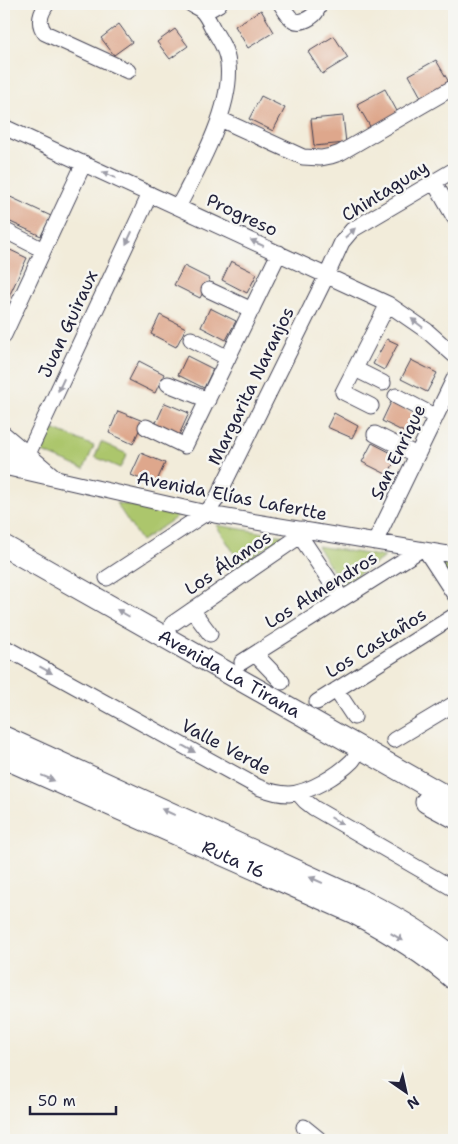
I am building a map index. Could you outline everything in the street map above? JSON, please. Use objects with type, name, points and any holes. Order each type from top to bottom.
[{"type":"highway","name":"Avenida La Tirana","points":[[4,546],[356,754],[454,818]]},
{"type":"highway","name":"Avenida La Tirana","points":[[4,562],[356,754],[454,801]]},
{"type":"highway","name":"Ruta 16","points":[[4,737],[368,904],[407,924],[454,958]]},
{"type":"highway","name":"Ruta 16","points":[[4,758],[362,917],[419,951],[454,979]]},
{"type":"street","points":[[47,4],[39,19],[45,33],[128,71]]},
{"type":"street","points":[[196,7],[212,8],[219,4]]},
{"type":"street","points":[[280,4],[290,18],[298,22],[314,15],[319,4]]},
{"type":"street","points":[[178,206],[220,119],[229,74],[228,62],[221,41],[196,7]]},
{"type":"street","points":[[220,119],[303,157],[321,158],[340,153],[454,87]]},
{"type":"street","name":"Progreso","points":[[4,127],[388,304],[427,331],[454,355]]},
{"type":"street","points":[[4,331],[84,163]]},
{"type":"street","name":"Chintaguay","points":[[327,275],[342,242],[352,230],[454,170]]},
{"type":"street","points":[[434,182],[454,217]]},
{"type":"street","name":"Juan Guiraux","points":[[24,463],[150,194]]},
{"type":"street","points":[[4,230],[43,250]]},
{"type":"street","points":[[146,427],[185,446],[279,253]]},
{"type":"street","name":"Margarita Naranjos","points":[[206,513],[216,500],[327,275]]},
{"type":"street","points":[[209,290],[252,310]]},
{"type":"street","points":[[371,406],[343,392],[388,304]]},
{"type":"street","points":[[191,339],[228,358]]},
{"type":"street","points":[[355,369],[383,383]]},
{"type":"street","name":"San Enrique","points":[[375,542],[454,379]]},
{"type":"street","points":[[168,384],[208,400]]},
{"type":"street","points":[[396,396],[436,416]]},
{"type":"street","points":[[4,434],[24,463]]},
{"type":"street","points":[[375,434],[417,455]]},
{"type":"street","points":[[4,448],[24,463]]},
{"type":"street","points":[[4,467],[24,463]]},
{"type":"street","name":"Avenida Elías Lafertte","points":[[24,463],[57,479],[215,515],[301,533],[375,542],[454,555]]},
{"type":"street","points":[[107,578],[206,513]]},
{"type":"street","points":[[301,533],[342,599]]},
{"type":"street","name":"Los Álamos","points":[[172,624],[301,533]]},
{"type":"street","points":[[423,551],[454,594]]},
{"type":"street","name":"Los Almendros","points":[[242,662],[423,551]]},
{"type":"street","points":[[192,610],[210,634]]},
{"type":"street","name":"Los Castaños","points":[[317,702],[454,616]]},
{"type":"street","name":"Valle Verde","points":[[4,647],[258,787],[279,793],[298,793]]},
{"type":"street","points":[[255,654],[282,682]]},
{"type":"street","points":[[336,690],[354,717]]},
{"type":"street","points":[[394,740],[454,704]]},
{"type":"street","points":[[356,754],[328,779],[298,793],[314,808],[454,889]]},
{"type":"street","points":[[304,1127],[320,1140]]},
{"type":"green space","points":[[50,428],[94,446],[84,469],[40,451]]},
{"type":"green space","points":[[101,442],[127,454],[120,468],[95,457]]},
{"type":"green space","points":[[116,503],[183,513],[141,541]]},
{"type":"green space","points":[[216,525],[284,536],[241,564]]},
{"type":"green space","points":[[317,546],[385,557],[342,585]]},
{"type":"green space","points":[[438,562],[454,564],[454,587]]},
{"type":"building","points":[[261,10],[274,32],[248,48],[235,26]]},
{"type":"building","points":[[119,24],[132,42],[114,55],[101,38]]},
{"type":"building","points":[[175,29],[188,46],[170,59],[157,42]]},
{"type":"building","points":[[334,36],[348,58],[322,74],[308,52]]},
{"type":"building","points":[[436,60],[450,84],[422,99],[409,75]]},
{"type":"building","points":[[385,89],[398,113],[371,128],[357,104]]},
{"type":"building","points":[[261,96],[285,108],[273,131],[249,119]]},
{"type":"building","points":[[343,116],[346,143],[314,146],[311,119]]},
{"type":"building","points":[[4,194],[51,216],[41,236],[4,219]]},
{"type":"building","points":[[4,247],[27,258],[4,307]]},
{"type":"building","points":[[231,261],[257,274],[247,293],[222,280]]},
{"type":"building","points":[[184,266],[210,279],[200,298],[174,285]]},
{"type":"building","points":[[210,308],[236,321],[226,340],[201,327]]},
{"type":"building","points":[[160,315],[186,328],[176,347],[151,334]]},
{"type":"building","points":[[387,339],[398,344],[384,370],[373,364]]},
{"type":"building","points":[[187,356],[213,369],[204,388],[178,375]]},
{"type":"building","points":[[411,360],[437,373],[427,392],[401,379]]},
{"type":"building","points":[[139,361],[164,374],[155,393],[129,380]]},
{"type":"building","points":[[391,402],[417,415],[408,434],[382,421]]},
{"type":"building","points":[[165,403],[189,413],[179,435],[155,425]]},
{"type":"building","points":[[118,411],[143,421],[133,444],[109,433]]},
{"type":"building","points":[[334,413],[358,426],[352,438],[327,427]]},
{"type":"building","points":[[372,443],[397,456],[388,475],[362,462]]},
{"type":"building","points":[[141,453],[165,463],[155,485],[131,475]]}]
